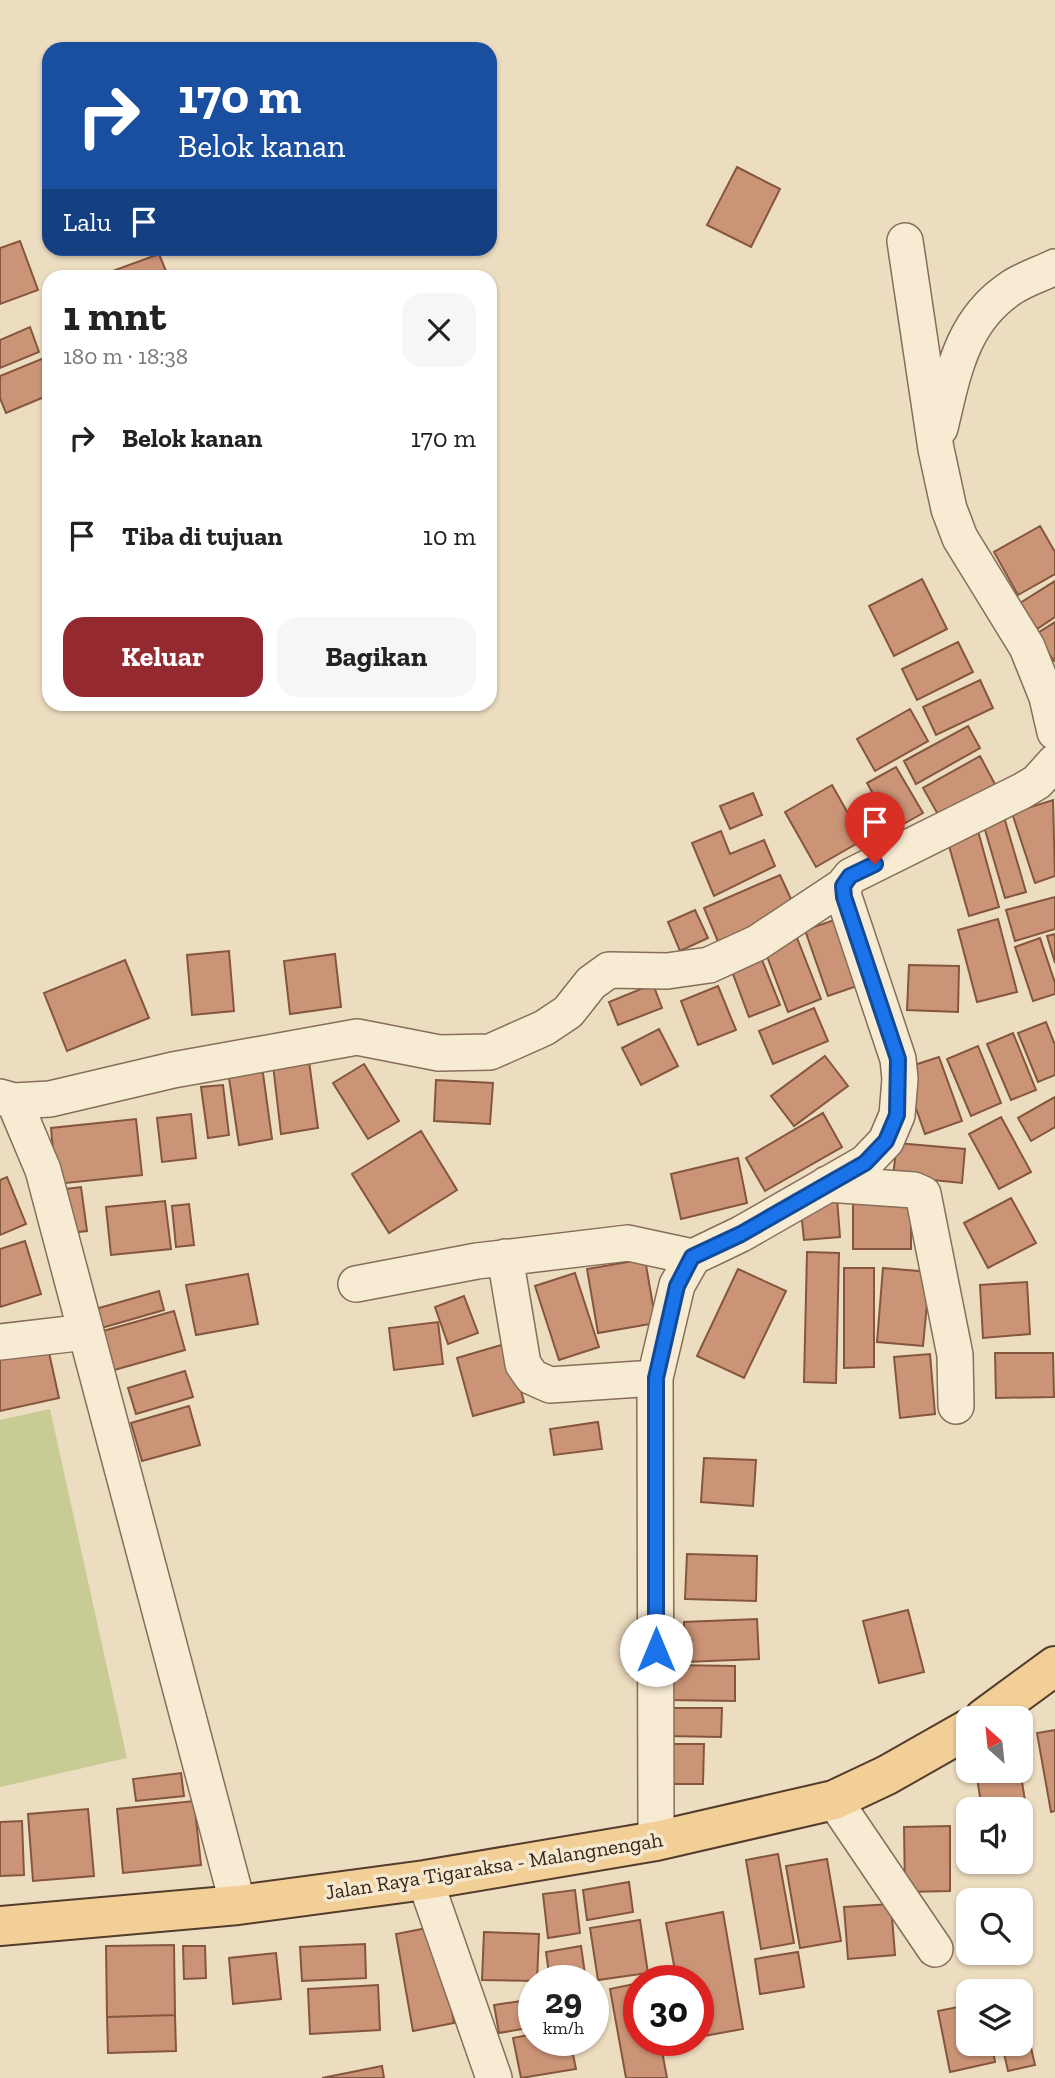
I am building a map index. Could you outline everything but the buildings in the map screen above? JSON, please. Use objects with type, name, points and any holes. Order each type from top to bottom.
[{"type":"main road","points":[[1000,1706],[1055,1666]]},
{"type":"main road","name":"Jalan Raya Tigaraksa - Malangnengah","points":[[0,1926],[238,1905],[425,1880],[656,1841],[834,1800],[887,1775],[956,1737]]},
{"type":"street","points":[[905,241],[936,449],[949,509],[960,538],[1027,647],[1051,694],[1055,732]]},
{"type":"street","points":[[936,449],[956,361],[973,324],[998,296],[1055,267]]},
{"type":"street","points":[[238,1905],[43,1170],[7,1099],[50,1099],[173,1070],[357,1037],[439,1053],[490,1052],[544,1028],[568,1012],[592,983],[609,970],[667,971],[709,965],[757,943],[843,886],[850,876],[1022,791],[1037,782],[1055,762]]},
{"type":"street","points":[[356,1284],[505,1257],[628,1243],[692,1257],[741,1234],[865,1163],[886,1141],[897,1115],[900,1079],[898,1059],[844,897],[843,886]]},
{"type":"street","points":[[827,1184],[914,1190],[923,1194],[955,1355],[956,1406]]},
{"type":"street","points":[[505,1257],[523,1364],[532,1377],[550,1385],[656,1378]]},
{"type":"street","points":[[656,1841],[656,1378],[677,1286],[692,1257]]},
{"type":"street","points":[[0,1342],[86,1332]]},
{"type":"street","points":[[834,1800],[935,1949]]},
{"type":"street","points":[[425,1880],[494,2078]]},
{"type":"green space","points":[[50,1409],[127,1758],[0,1787],[0,1420]]},
{"type":"route","points":[[656,1650],[656,1378],[677,1286],[692,1257],[741,1234],[865,1163],[886,1141],[897,1115],[900,1079],[898,1059],[844,897],[843,886],[850,876],[875,864]]}]
